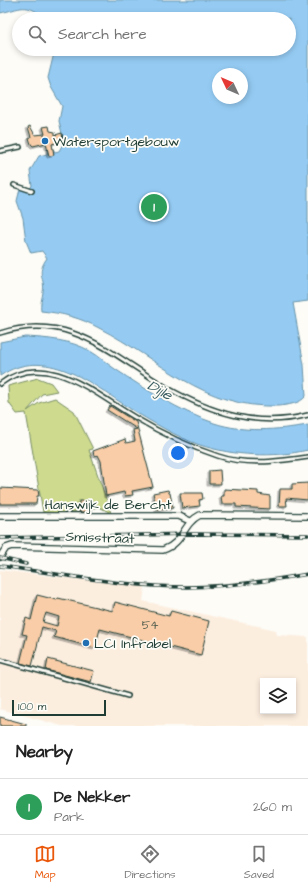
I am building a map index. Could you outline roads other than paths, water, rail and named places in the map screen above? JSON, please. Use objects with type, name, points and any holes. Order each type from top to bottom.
[{"type":"street","name":"Hanswijk de Bercht","points":[[0,516],[179,516],[190,521],[200,515],[308,516]]},
{"type":"street","name":"Smisstraat","points":[[2,554],[6,548],[12,546],[163,550],[175,545],[190,521]]},
{"type":"lane","points":[[0,151],[20,147]]},
{"type":"lane","points":[[14,185],[32,191]]},
{"type":"lane","points":[[0,333],[38,326],[63,329],[98,343],[165,386],[204,406],[225,413],[262,421],[281,421],[308,415]]},
{"type":"lane","points":[[0,384],[15,374],[29,371],[44,370],[58,373],[82,384],[137,419],[199,450],[219,457],[240,461],[266,462],[308,457]]},
{"type":"lane","points":[[0,660],[128,696]]},
{"type":"water","points":[[0,0],[308,0],[308,301],[293,303],[304,365],[306,396],[303,399],[293,404],[278,406],[251,405],[227,399],[204,391],[183,380],[121,340],[92,324],[71,316],[41,311],[44,287],[41,273],[47,258],[42,251],[31,253],[26,241],[23,218],[17,201],[21,185],[30,188],[32,186],[30,171],[39,156],[47,154],[47,149],[49,156],[54,155],[53,149],[55,152],[59,151],[64,142],[59,121],[62,106],[51,87],[48,78],[53,56],[296,56],[296,12],[37,12],[28,8],[0,13]]},
{"type":"water","points":[[25,337],[59,340],[83,347],[163,399],[214,423],[237,428],[261,430],[308,425],[308,450],[295,453],[254,455],[226,452],[200,445],[154,423],[83,379],[67,371],[51,366],[34,364],[17,367],[0,376],[0,342]]},
{"type":"railway","points":[[0,538],[192,534],[308,535]]},
{"type":"railway","points":[[0,558],[26,564]]},
{"type":"railway","points":[[0,566],[94,580],[140,585],[187,587],[233,585],[308,574]]},
{"type":"place","name":"Watersportgebouw","points":[[45,141]]},
{"type":"place","name":"De Nekker","points":[[154,207]]},
{"type":"place","name":"LCI Infrabel","points":[[86,643]]},
{"type":"water label","name":"Dijle","points":[[160,390]]}]
